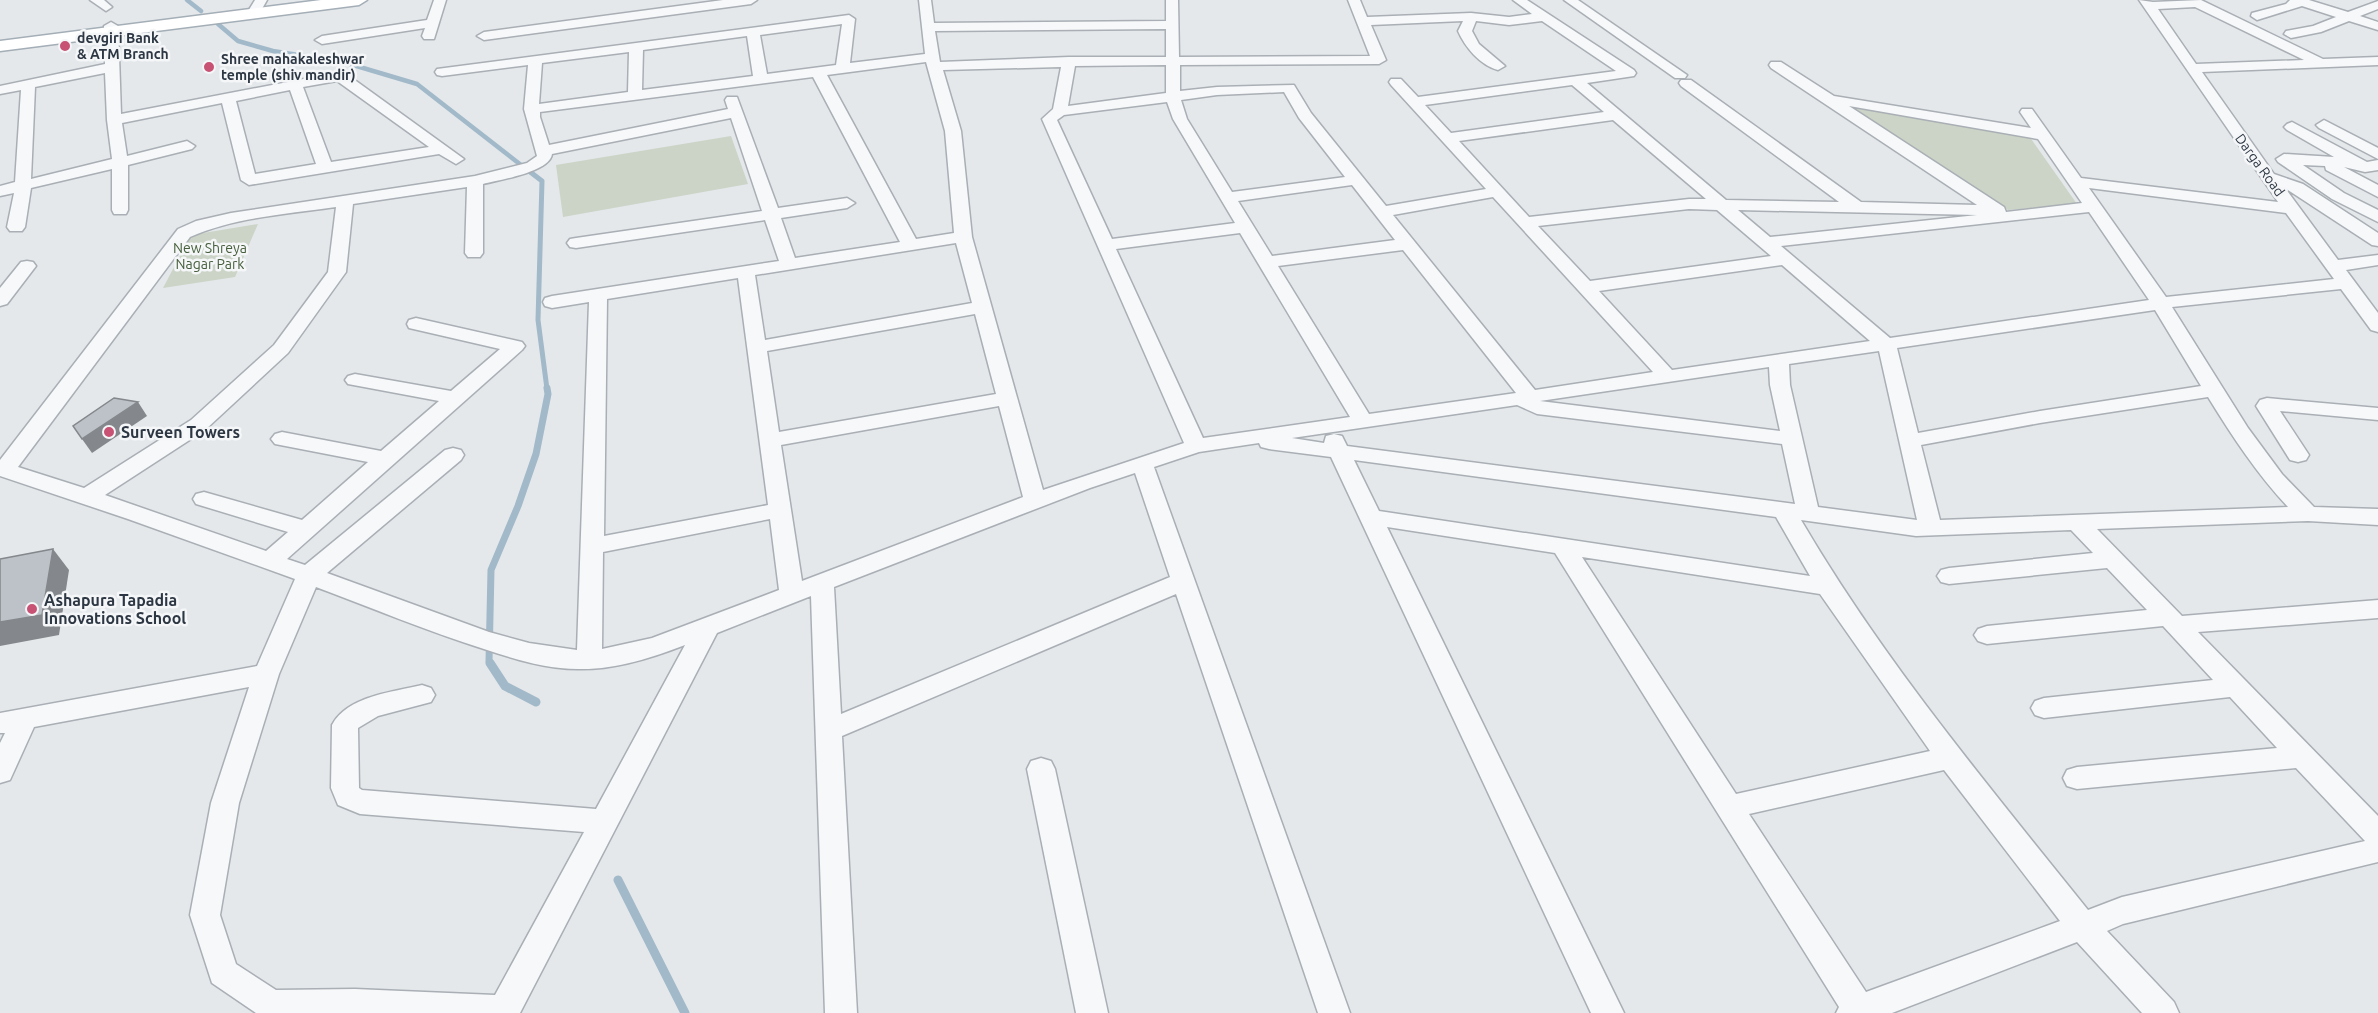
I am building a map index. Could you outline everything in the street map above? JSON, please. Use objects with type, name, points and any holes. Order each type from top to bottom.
[{"type":"main road","points":[[0,46],[257,7],[318,0]]},
{"type":"main road","points":[[257,7],[359,0]]},
{"type":"main road","points":[[0,40],[111,29]]},
{"type":"street","points":[[428,38],[440,0]]},
{"type":"street","points":[[619,0],[624,17]]},
{"type":"street","points":[[484,36],[750,0]]},
{"type":"street","points":[[925,0],[934,61],[953,131],[963,237],[1035,500]]},
{"type":"street","points":[[1172,0],[1173,98],[1180,119],[1363,421]]},
{"type":"street","points":[[531,109],[843,68],[934,61],[1379,60],[1354,0]]},
{"type":"street","points":[[1414,102],[1629,73],[1519,0]]},
{"type":"street","points":[[1570,0],[1683,79],[1858,208]]},
{"type":"street","points":[[2257,16],[2290,7],[2299,0],[2378,26]]},
{"type":"street","points":[[2147,3],[2197,3],[2322,63]]},
{"type":"street","name":"Darga Road","points":[[2147,3],[2252,155],[2378,326]]},
{"type":"street","points":[[2291,34],[2316,28],[2378,5]]},
{"type":"street","points":[[1362,21],[1471,17],[1509,21],[1544,17]]},
{"type":"street","points":[[1471,17],[1465,31],[1468,41],[1483,57],[1498,66]]},
{"type":"street","points":[[442,72],[849,19],[843,68]]},
{"type":"street","points":[[322,40],[433,23]]},
{"type":"street","points":[[928,27],[1173,26]]},
{"type":"street","points":[[111,29],[114,120],[120,162],[120,210]]},
{"type":"street","points":[[753,32],[761,79]]},
{"type":"street","points":[[635,96],[636,47]]},
{"type":"street","points":[[536,60],[531,109],[545,157],[526,168],[475,181],[345,199],[231,219],[202,225],[183,233],[2,470],[87,496],[309,575],[471,636],[556,658],[604,660],[657,646],[1035,500],[1196,446],[2161,304],[2347,283]]},
{"type":"street","points":[[1060,111],[1069,61]]},
{"type":"street","points":[[2191,68],[2378,61]]},
{"type":"street","points":[[1776,65],[2001,213]]},
{"type":"street","points":[[0,90],[112,67]]},
{"type":"street","points":[[818,72],[912,246]]},
{"type":"street","points":[[114,120],[340,75],[456,159]]},
{"type":"street","points":[[1576,81],[1887,345],[1930,527]]},
{"type":"street","points":[[1396,82],[1496,192],[1528,222],[1667,376]]},
{"type":"street","points":[[16,227],[23,186],[28,84]]},
{"type":"street","points":[[295,84],[325,168]]},
{"type":"street","points":[[726,84],[789,265]]},
{"type":"street","points":[[1196,446],[1049,119],[1060,111],[1216,91],[1289,88],[1304,115],[1407,244],[1524,397],[1537,408],[1792,439]]},
{"type":"street","points":[[228,98],[249,180],[442,149]]},
{"type":"street","points":[[1828,99],[2043,135]]},
{"type":"street","points":[[2027,111],[2161,304],[2239,431],[2274,479],[2308,514]]},
{"type":"street","points":[[544,151],[736,112]]},
{"type":"street","points":[[1449,138],[1616,116]]},
{"type":"street","points":[[2324,125],[2378,154]]},
{"type":"street","points":[[2292,127],[2365,167],[2378,165]]},
{"type":"street","points":[[0,191],[187,146]]},
{"type":"street","points":[[2252,155],[2356,163]]},
{"type":"street","points":[[2284,159],[2338,196],[2378,217]]},
{"type":"street","points":[[2322,161],[2378,192]]},
{"type":"street","points":[[2268,177],[2297,187],[2378,241]]},
{"type":"street","points":[[1228,197],[1356,180]]},
{"type":"street","points":[[474,253],[475,181]]},
{"type":"street","points":[[2076,182],[2292,209]]},
{"type":"street","points":[[1381,212],[1496,192]]},
{"type":"street","points":[[87,496],[198,425],[281,349],[337,272],[345,199]]},
{"type":"street","points":[[576,243],[847,202]]},
{"type":"street","points":[[1528,222],[1689,204],[2001,213]]},
{"type":"street","points":[[1765,243],[2001,213],[2093,207]]},
{"type":"street","points":[[1107,245],[1246,227]]},
{"type":"street","points":[[552,302],[963,237]]},
{"type":"street","points":[[1267,262],[1407,244]]},
{"type":"street","points":[[1587,287],[1784,259]]},
{"type":"street","points":[[2334,266],[2378,260]]},
{"type":"street","points":[[0,300],[27,266]]},
{"type":"street","points":[[746,272],[792,594]]},
{"type":"street","points":[[589,659],[598,296]]},
{"type":"street","points":[[757,348],[982,307]]},
{"type":"street","points":[[269,561],[515,346],[416,324]]},
{"type":"street","points":[[1779,360],[1780,385],[1792,439],[1796,512],[1828,587],[1923,722],[2082,926],[2163,1013]]},
{"type":"street","points":[[355,380],[455,398]]},
{"type":"street","points":[[1910,441],[2040,417],[2214,390]]},
{"type":"street","points":[[770,440],[1007,398]]},
{"type":"street","points":[[2298,455],[2266,404],[2378,414]]},
{"type":"street","points":[[1328,426],[1608,1013]]},
{"type":"street","points":[[282,439],[386,459]]},
{"type":"street","points":[[1243,439],[1916,528],[2308,514],[2378,517]]},
{"type":"street","points":[[453,455],[309,575],[266,675],[225,803],[206,915],[223,973],[272,1005],[355,1004],[503,1012],[708,626]]},
{"type":"street","points":[[1142,463],[1334,1013]]},
{"type":"street","points":[[204,499],[306,529]]},
{"type":"street","points":[[591,546],[780,510]]},
{"type":"street","points":[[1370,517],[1828,587]]},
{"type":"street","points":[[2077,522],[2378,835]]},
{"type":"street","points":[[1563,546],[1856,1012],[2122,911],[2378,850]]},
{"type":"street","points":[[1949,576],[2112,559]]},
{"type":"street","points":[[829,730],[1183,581]]},
{"type":"street","points":[[822,582],[841,1013]]},
{"type":"street","points":[[1987,635],[2378,609]]},
{"type":"street","points":[[0,772],[13,720],[266,675]]},
{"type":"street","points":[[2044,708],[2235,687]]},
{"type":"street","points":[[422,695],[359,712],[350,718],[345,725],[345,788],[348,797],[360,802],[604,822]]},
{"type":"street","points":[[2077,778],[2302,756]]},
{"type":"street","points":[[1729,807],[1951,757]]},
{"type":"street","points":[[1041,769],[1092,1013]]},
{"type":"green space","points":[[1846,105],[2029,136],[2077,204],[2008,210]]},
{"type":"green space","points":[[731,136],[748,184],[563,217],[556,165]]},
{"type":"green space","name":"New Shreya Nagar Park","points":[[258,224],[235,277],[163,288],[191,235]]},
{"type":"building","points":[[114,398],[138,402],[82,439],[73,426]]},
{"type":"building","points":[[53,549],[42,615],[0,622],[0,559]]},
{"type":"waterway","points":[[187,0],[201,11]]},
{"type":"waterway","points":[[218,24],[238,41],[273,51],[343,62],[417,84],[530,172]]},
{"type":"waterway","points":[[529,171],[542,181],[538,320],[547,389]]},
{"type":"waterway","points":[[490,663],[491,570],[518,506],[536,454],[548,394],[547,388]]},
{"type":"waterway","points":[[490,663],[505,686],[536,702]]},
{"type":"waterway","points":[[618,880],[685,1013]]},
{"type":"place","name":"devgiri Bank & ATM Branch","points":[[65,46]]},
{"type":"place","name":"Shree mahakaleshwar temple (shiv mandir)","points":[[209,67]]},
{"type":"place","name":"Surveen Towers","points":[[109,432]]},
{"type":"place","name":"Ashapura Tapadia Innovations School","points":[[32,609]]}]
